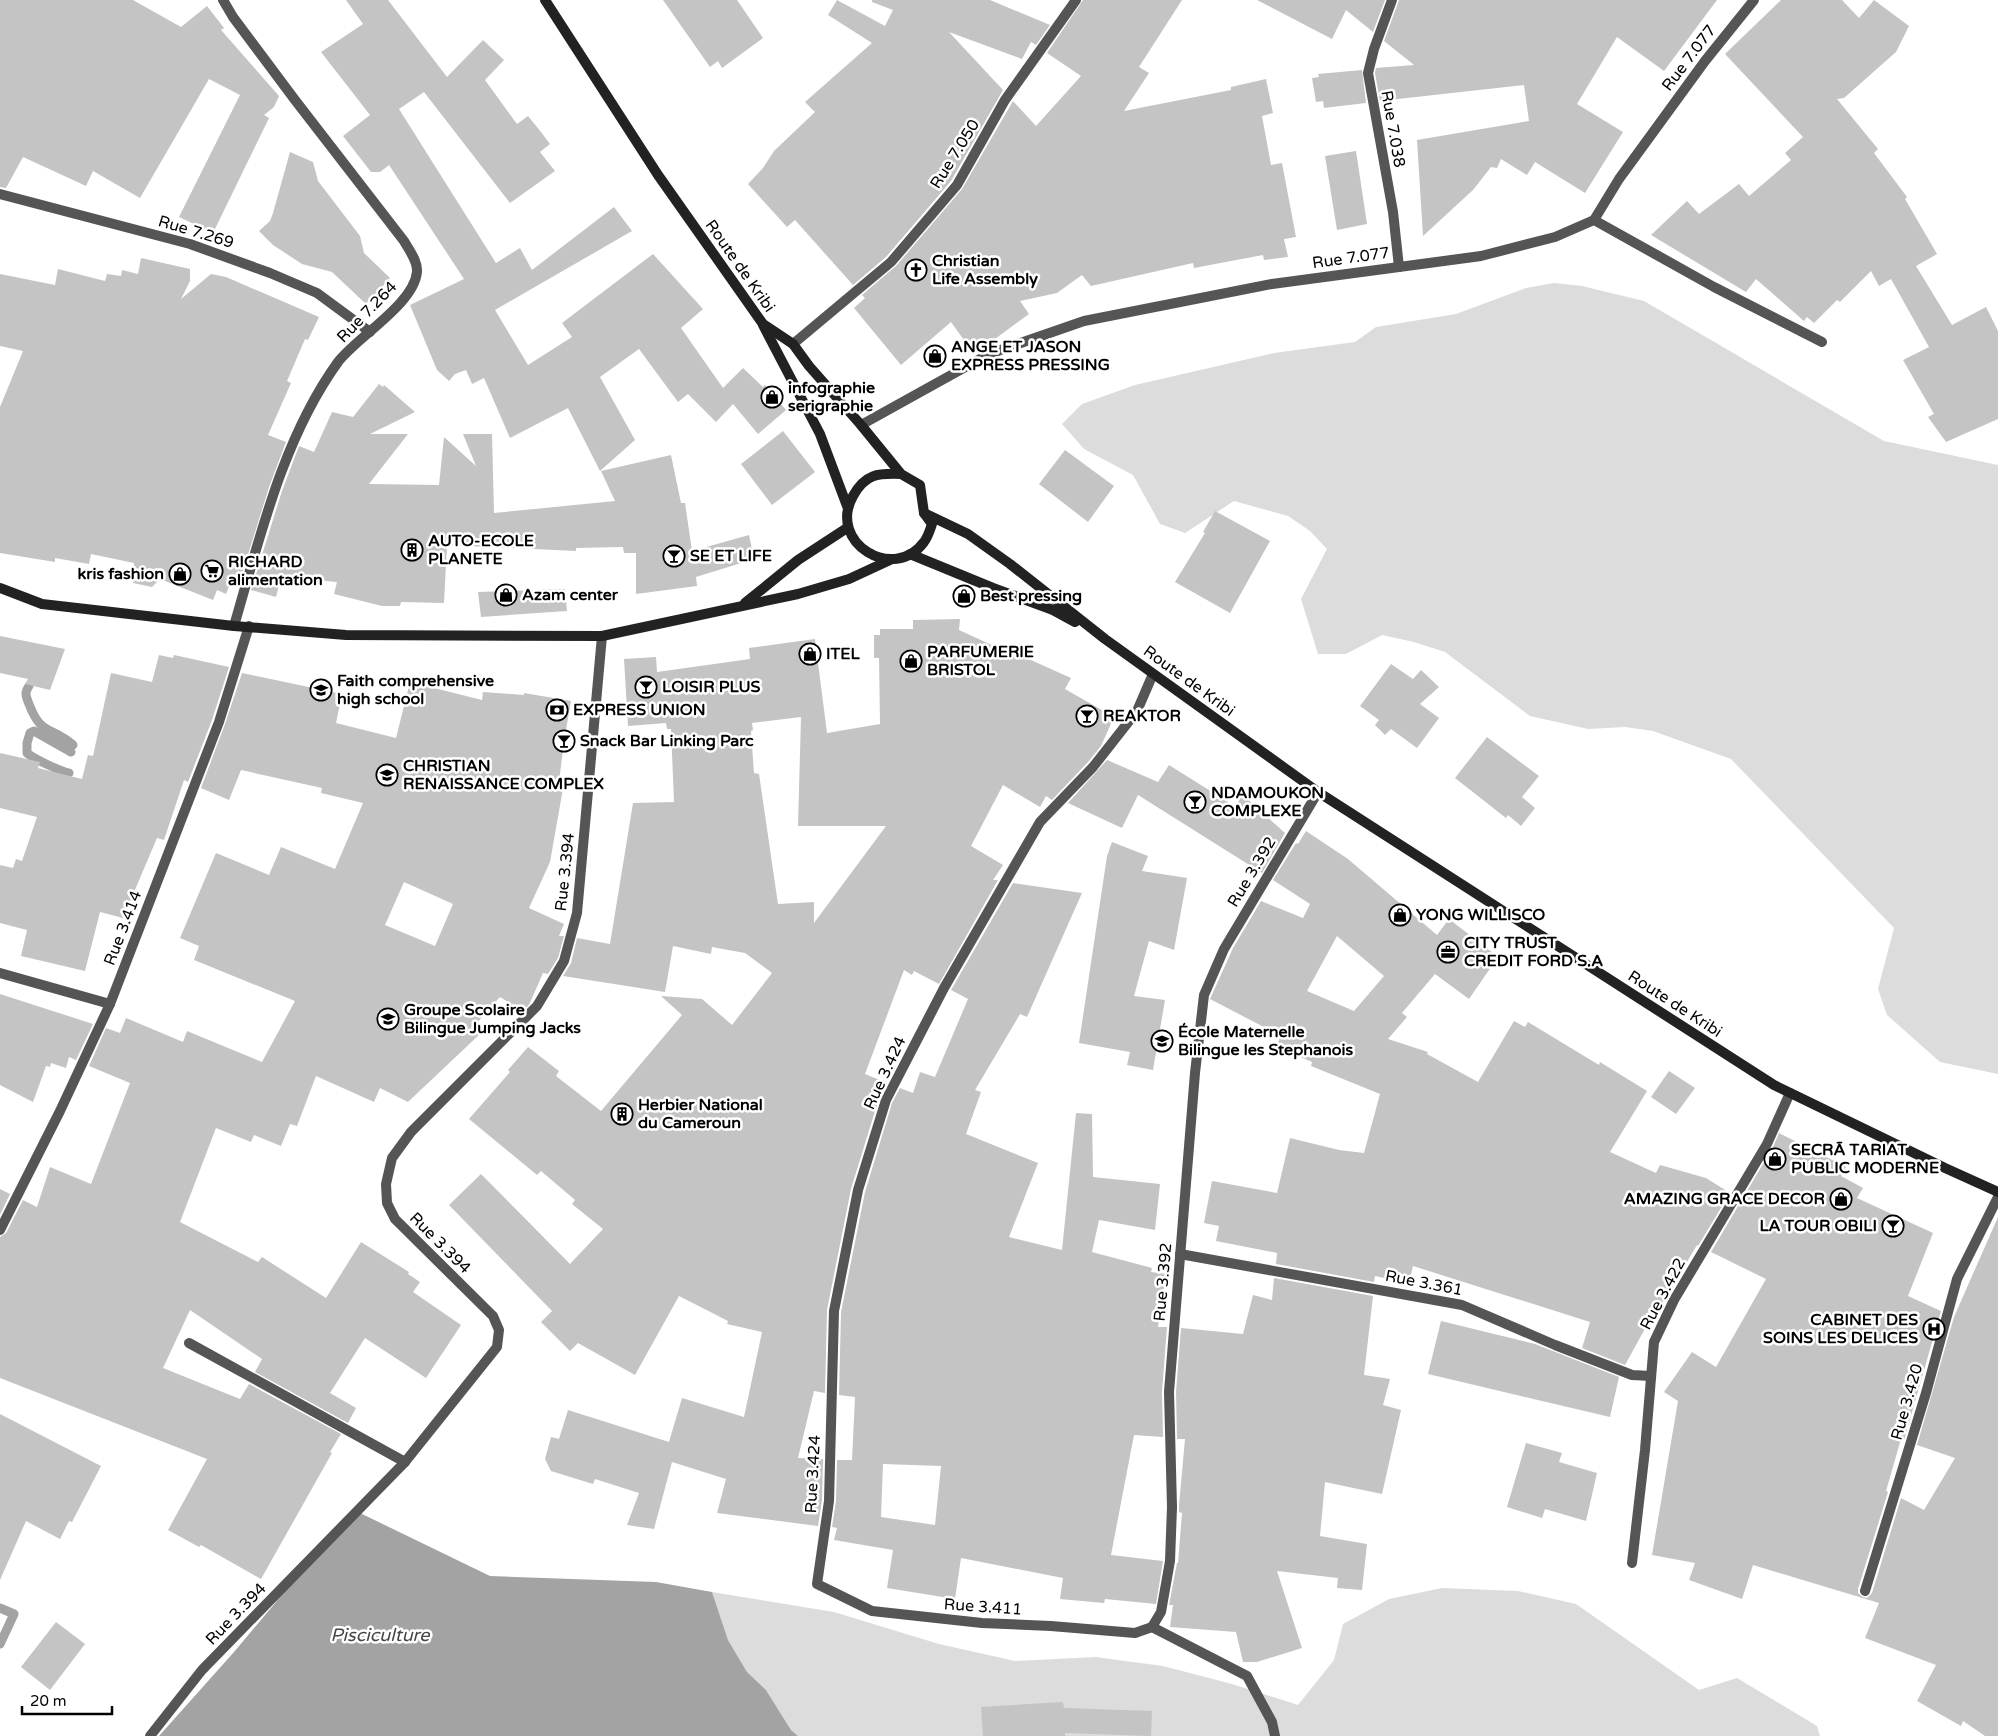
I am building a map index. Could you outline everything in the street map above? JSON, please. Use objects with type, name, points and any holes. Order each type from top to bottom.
[{"type":"main road","name":"Route de Kribi","points":[[545,0],[658,175],[763,324],[792,344],[901,474],[920,485],[924,513],[968,534],[1003,559],[1105,640],[1318,792],[1774,1085],[1998,1192]]},
{"type":"main road","points":[[763,324],[820,434],[847,506],[848,528],[856,544],[872,556],[890,560]]},
{"type":"main road","points":[[847,506],[858,485],[878,473],[901,474]]},
{"type":"main road","points":[[0,588],[42,604],[234,626],[346,635],[602,636],[798,594],[849,579],[890,560],[910,554],[924,542],[932,524],[924,513]]},
{"type":"main road","points":[[742,606],[798,560],[848,528]]},
{"type":"main road","points":[[910,554],[1053,610],[1105,640]]},
{"type":"street","name":"Rue 7.264","points":[[223,0],[233,17],[290,93],[404,241],[415,260],[417,271],[408,294],[339,361],[312,404],[277,482],[234,626]]},
{"type":"street","name":"Rue 7.050","points":[[792,344],[891,262],[958,185],[1006,100],[1076,0]]},
{"type":"street","name":"Rue 7.038","points":[[1392,0],[1374,49],[1368,73],[1394,212],[1399,267]]},
{"type":"street","name":"Rue 7.077","points":[[861,425],[989,354],[1084,321],[1272,284],[1481,256],[1555,237],[1594,220],[1619,179],[1705,61],[1754,0]]},
{"type":"street","name":"Rue 7.269","points":[[0,194],[190,244],[270,273],[317,293],[370,332]]},
{"type":"street","points":[[1594,220],[1714,287],[1822,342]]},
{"type":"street","name":"Rue 3.414","points":[[0,1230],[60,1111],[110,1004],[219,722],[248,626]]},
{"type":"street","name":"Rue 3.394","points":[[150,1736],[202,1670],[405,1462],[497,1348],[499,1330],[493,1316],[395,1219],[387,1203],[386,1184],[392,1158],[411,1132],[537,1006],[564,961],[576,913],[602,636]]},
{"type":"street","name":"Rue 3.424","points":[[817,1584],[823,1551],[828,1501],[834,1311],[858,1190],[886,1100],[944,988],[1040,822],[1093,767],[1137,711],[1153,674]]},
{"type":"street","name":"Rue 3.392","points":[[1152,1627],[1161,1612],[1170,1561],[1172,1507],[1170,1392],[1195,1073],[1204,995],[1224,949],[1318,792]]},
{"type":"street","points":[[0,973],[110,1004]]},
{"type":"street","name":"Rue 3.422","points":[[1632,1563],[1645,1450],[1654,1342],[1674,1300],[1766,1144],[1790,1093]]},
{"type":"street","name":"Rue 3.420","points":[[1865,1591],[1926,1393],[1957,1279],[1998,1197]]},
{"type":"street","name":"Rue 3.361","points":[[1180,1254],[1462,1305],[1555,1345],[1632,1375],[1651,1376]]},
{"type":"street","points":[[188,1343],[405,1462]]},
{"type":"street","name":"Rue 3.411","points":[[817,1584],[872,1612],[982,1623],[1051,1626],[1135,1633],[1152,1627]]},
{"type":"street","points":[[1152,1627],[1247,1676],[1272,1722],[1275,1736]]},
{"type":"shaded area","points":[[1554,283],[1582,286],[1644,301],[1884,441],[1998,465],[1998,1074],[1940,1062],[1887,1015],[1878,989],[1894,928],[1731,759],[1653,731],[1625,727],[1588,729],[1530,716],[1445,652],[1414,642],[1382,635],[1346,654],[1318,654],[1301,599],[1327,549],[1310,531],[1288,516],[1234,501],[1185,533],[1160,524],[1133,475],[1084,449],[1062,424],[1082,404],[1135,385],[1274,353],[1355,342],[1376,327],[1456,314],[1526,288]]},
{"type":"shaded area","points":[[1442,1588],[1518,1591],[1576,1604],[1699,1690],[1737,1678],[1817,1726],[1820,1736],[798,1736],[791,1730],[766,1690],[747,1672],[728,1640],[712,1592],[834,1612],[939,1644],[1015,1661],[1095,1657],[1163,1666],[1232,1684],[1298,1705],[1334,1660],[1343,1624],[1389,1599]]},
{"type":"water","name":"Pisciculture","points":[[360,1513],[490,1576],[656,1582],[712,1592],[728,1640],[747,1672],[766,1690],[791,1730],[798,1736],[159,1736],[234,1652],[317,1553]]},
{"type":"building","points":[[0,0],[133,0],[181,27],[207,6],[224,28],[221,30],[279,96],[274,107],[264,115],[269,118],[213,233],[179,217],[240,95],[209,79],[140,198],[93,171],[86,186],[23,157],[6,188],[0,187]]},
{"type":"building","points":[[346,0],[388,0],[447,77],[483,40],[504,60],[485,80],[517,124],[528,116],[541,132],[550,144],[540,152],[555,171],[510,203],[424,92],[399,109],[496,263],[520,248],[532,270],[614,207],[632,231],[495,310],[528,365],[572,337],[562,323],[653,254],[703,309],[681,328],[723,388],[743,368],[763,387],[765,385],[786,410],[758,434],[733,404],[716,422],[688,394],[678,402],[639,349],[600,377],[635,440],[600,471],[568,408],[510,438],[484,378],[472,384],[466,370],[455,374],[449,381],[437,370],[410,305],[464,279],[389,165],[380,172],[371,172],[343,136],[370,115],[321,52],[363,24]]},
{"type":"building","points":[[663,0],[737,0],[763,38],[722,68],[718,61],[710,67]]},
{"type":"building","points":[[837,0],[885,26],[893,10],[872,2],[872,0],[990,0],[1050,25],[1036,45],[1031,42],[1022,59],[949,32],[1003,90],[951,181],[886,257],[853,285],[795,220],[787,227],[748,184],[763,168],[774,151],[815,112],[805,102],[872,43],[828,15]]},
{"type":"building","points":[[1083,0],[1182,0],[1139,67],[1149,73],[1124,111],[1231,90],[1231,87],[1266,79],[1273,113],[1262,116],[1271,165],[1282,163],[1296,237],[1284,239],[1288,257],[1264,260],[1263,255],[1194,268],[1193,263],[1091,286],[1082,275],[1057,293],[1020,301],[1029,314],[980,350],[971,350],[951,322],[901,365],[854,308],[865,298],[862,295],[896,266],[962,189],[1013,101],[1036,126],[1081,76],[1047,53]]},
{"type":"building","points":[[1257,0],[1385,0],[1373,32],[1346,10],[1332,39]]},
{"type":"building","points":[[1399,0],[1717,0],[1664,71],[1617,37],[1577,104],[1623,132],[1585,193],[1535,162],[1527,175],[1501,159],[1497,168],[1491,167],[1473,190],[1423,236],[1417,140],[1529,121],[1524,85],[1380,101],[1375,73],[1376,68],[1414,65],[1384,41]]},
{"type":"building","points":[[1781,0],[1842,0],[1859,18],[1874,0],[1909,26],[1896,52],[1844,98],[1837,99],[1878,149],[1874,153],[1907,197],[1905,199],[1937,254],[1916,266],[1952,325],[1986,307],[1998,331],[1998,419],[1946,442],[1928,417],[1934,414],[1903,360],[1929,347],[1891,279],[1879,286],[1871,271],[1840,302],[1837,300],[1814,323],[1807,317],[1804,321],[1756,279],[1746,292],[1651,235],[1687,201],[1699,214],[1739,184],[1749,196],[1791,160],[1785,153],[1803,137],[1725,54]]},
{"type":"building","points":[[1362,70],[1366,103],[1324,108],[1323,101],[1316,102],[1312,78],[1319,77],[1318,74]]},
{"type":"building","points":[[1356,151],[1367,224],[1337,230],[1325,156]]},
{"type":"building","points":[[290,152],[313,162],[318,181],[360,236],[364,253],[390,278],[366,304],[332,272],[302,264],[273,245],[259,231],[270,221]]},
{"type":"building","points":[[141,258],[190,269],[190,281],[181,299],[211,274],[226,277],[319,317],[308,340],[305,339],[287,381],[291,383],[268,435],[286,442],[269,487],[238,587],[230,584],[226,594],[217,590],[213,600],[160,579],[152,587],[133,583],[134,563],[91,554],[89,564],[55,558],[55,562],[0,553],[0,407],[23,351],[0,346],[0,274],[55,285],[58,269],[105,281],[107,274],[121,276],[122,270],[138,274]]},
{"type":"building","points":[[379,384],[383,387],[384,385],[415,412],[370,434],[408,434],[369,484],[439,485],[444,437],[476,466],[463,434],[492,434],[494,513],[615,501],[601,471],[671,455],[681,503],[685,503],[692,551],[749,535],[754,559],[696,577],[697,586],[636,594],[636,553],[624,553],[623,547],[576,548],[576,551],[447,545],[444,603],[401,602],[400,606],[382,606],[334,594],[337,582],[281,577],[276,597],[251,590],[282,491],[299,446],[314,452],[332,412],[353,417]]},
{"type":"building","points":[[783,431],[815,472],[772,505],[741,464]]},
{"type":"building","points":[[1065,450],[1114,486],[1088,522],[1039,484]]},
{"type":"building","points":[[1215,511],[1270,541],[1230,613],[1175,582],[1205,533],[1203,532]]},
{"type":"building","points":[[565,589],[567,611],[481,617],[478,592]]},
{"type":"building","points":[[960,619],[959,630],[1020,658],[1022,656],[1071,678],[1065,689],[1114,717],[1101,746],[1052,800],[1046,796],[1040,807],[1003,785],[971,846],[1003,865],[993,880],[998,880],[939,984],[914,971],[912,975],[904,970],[865,1074],[887,1083],[879,1098],[851,1189],[827,1310],[825,1393],[814,1391],[798,1458],[823,1459],[822,1500],[818,1526],[717,1513],[726,1479],[672,1462],[654,1529],[627,1525],[639,1493],[595,1479],[593,1484],[551,1471],[545,1459],[551,1437],[559,1439],[568,1410],[669,1442],[682,1398],[744,1417],[762,1332],[727,1324],[728,1321],[679,1296],[635,1375],[578,1343],[570,1351],[541,1322],[552,1311],[449,1205],[481,1174],[570,1264],[603,1229],[572,1204],[575,1200],[541,1171],[537,1175],[469,1119],[510,1072],[508,1070],[528,1047],[559,1071],[556,1076],[601,1111],[682,1015],[661,996],[702,999],[732,1025],[772,973],[745,953],[712,947],[711,954],[673,946],[665,992],[563,976],[571,963],[577,938],[610,944],[633,803],[674,802],[671,729],[667,729],[666,723],[628,726],[624,659],[656,657],[657,672],[750,659],[749,648],[815,639],[827,733],[880,724],[879,658],[874,658],[874,635],[880,635],[880,629],[913,629],[913,620]],"holes":[[[801,717],[798,826],[886,826],[814,923],[814,902],[778,904],[759,774],[754,773],[752,723]]]},
{"type":"building","points":[[0,636],[65,649],[50,690],[25,684],[28,679],[0,673]]},
{"type":"building","points":[[159,655],[173,658],[174,655],[229,667],[212,720],[188,782],[184,780],[164,840],[157,838],[123,918],[100,912],[85,971],[21,956],[27,930],[0,923],[0,865],[13,868],[16,859],[22,861],[37,817],[0,808],[0,753],[40,762],[38,768],[82,779],[88,755],[93,756],[111,673],[152,682]]},
{"type":"building","points":[[1391,664],[1413,679],[1421,670],[1439,687],[1420,704],[1439,718],[1417,748],[1391,729],[1385,735],[1375,725],[1379,720],[1360,706]]},
{"type":"building","points":[[242,673],[342,694],[336,723],[396,738],[410,682],[482,700],[483,692],[524,695],[524,693],[571,701],[559,782],[564,783],[550,862],[529,908],[564,924],[559,936],[564,936],[558,958],[548,974],[543,973],[529,1005],[522,1011],[500,997],[475,1025],[481,1033],[408,1102],[380,1088],[374,1102],[316,1076],[297,1126],[290,1124],[281,1146],[254,1135],[251,1142],[216,1128],[180,1222],[258,1262],[262,1257],[326,1298],[361,1242],[409,1272],[408,1274],[420,1282],[413,1292],[461,1325],[426,1378],[365,1338],[330,1393],[356,1408],[348,1423],[255,1372],[262,1359],[190,1310],[163,1368],[240,1399],[249,1384],[341,1434],[261,1579],[201,1545],[199,1547],[168,1530],[207,1459],[0,1378],[0,1237],[6,1233],[23,1200],[37,1207],[50,1167],[91,1184],[130,1083],[89,1066],[106,1028],[120,1033],[126,1018],[183,1042],[187,1031],[262,1062],[295,1001],[194,960],[199,946],[180,938],[216,853],[269,875],[281,847],[335,869],[363,803],[321,793],[322,788],[241,770],[229,800],[201,788]],"holes":[[[404,882],[453,904],[435,946],[385,925]]]},
{"type":"building","points":[[1487,737],[1539,776],[1522,797],[1535,808],[1521,826],[1508,815],[1506,818],[1455,778]]},
{"type":"building","points":[[1107,760],[1158,782],[1169,765],[1236,807],[1242,794],[1285,833],[1262,873],[1138,795],[1122,828],[1068,803]]},
{"type":"building","points":[[1306,831],[1348,859],[1437,935],[1449,919],[1498,957],[1469,999],[1435,974],[1402,1013],[1407,1017],[1388,1039],[1428,1052],[1427,1054],[1478,1082],[1514,1021],[1525,1027],[1528,1022],[1599,1065],[1600,1062],[1647,1091],[1610,1152],[1656,1173],[1660,1165],[1706,1178],[1730,1193],[1654,1317],[1652,1316],[1625,1365],[1582,1348],[1590,1322],[1413,1266],[1409,1283],[1375,1276],[1374,1282],[1276,1264],[1277,1253],[1216,1241],[1219,1226],[1204,1223],[1212,1181],[1277,1193],[1290,1138],[1339,1150],[1364,1153],[1380,1094],[1311,1066],[1312,1062],[1276,1046],[1281,1036],[1210,999],[1233,948],[1261,901],[1303,918],[1310,904],[1273,880],[1296,843],[1298,844]],"holes":[[[1337,936],[1384,976],[1354,1011],[1307,991]]]},
{"type":"building","points":[[1112,842],[1148,856],[1142,871],[1187,878],[1174,950],[1149,941],[1134,996],[1165,1000],[1153,1070],[1127,1065],[1130,1052],[1079,1043],[1107,856]]},
{"type":"building","points":[[1013,883],[1082,893],[1027,1017],[1020,1014],[975,1090],[981,1092],[966,1134],[1038,1163],[1009,1237],[1062,1250],[1076,1113],[1092,1114],[1093,1177],[1160,1184],[1155,1230],[1099,1220],[1092,1252],[1152,1268],[1151,1272],[1166,1274],[1158,1327],[1167,1327],[1162,1392],[1163,1437],[1134,1435],[1111,1555],[1163,1561],[1156,1604],[1105,1599],[1104,1603],[1060,1599],[1063,1578],[961,1558],[955,1599],[887,1588],[893,1550],[834,1540],[837,1528],[832,1527],[836,1501],[837,1460],[852,1460],[855,1397],[839,1395],[841,1312],[865,1192],[892,1103],[900,1088],[913,1093],[920,1072],[935,1077],[968,999],[951,990]],"holes":[[[883,1464],[941,1466],[935,1525],[881,1517]]]},
{"type":"building","points":[[0,994],[93,1024],[76,1060],[69,1057],[66,1068],[51,1063],[50,1067],[46,1066],[33,1102],[0,1085]]},
{"type":"building","points":[[1669,1071],[1695,1088],[1676,1114],[1651,1097]]},
{"type":"building","points":[[1779,1133],[1846,1167],[1841,1176],[1863,1188],[1857,1198],[1933,1233],[1908,1296],[1941,1311],[1904,1440],[1901,1439],[1886,1491],[1888,1492],[1858,1589],[1858,1593],[1863,1597],[1867,1598],[1872,1593],[1901,1498],[1924,1510],[1955,1458],[1917,1445],[1954,1317],[1998,1217],[1998,1736],[1985,1736],[1963,1721],[1961,1726],[1917,1701],[1936,1665],[1865,1638],[1879,1603],[1753,1565],[1742,1599],[1689,1580],[1695,1563],[1652,1555],[1678,1401],[1664,1392],[1692,1352],[1716,1367],[1766,1279],[1711,1252],[1773,1147]]},
{"type":"building","points":[[0,1189],[10,1194],[0,1215]]},
{"type":"building","points":[[1274,1278],[1373,1296],[1364,1375],[1390,1379],[1383,1405],[1401,1410],[1382,1494],[1325,1482],[1320,1536],[1367,1544],[1362,1590],[1337,1588],[1338,1578],[1277,1571],[1302,1648],[1257,1662],[1243,1662],[1236,1632],[1170,1627],[1173,1605],[1169,1605],[1178,1563],[1182,1513],[1179,1512],[1179,1505],[1185,1439],[1177,1439],[1176,1392],[1181,1328],[1243,1334],[1253,1295],[1272,1300]]},
{"type":"building","points":[[1441,1321],[1535,1344],[1619,1377],[1610,1417],[1428,1374]]},
{"type":"building","points":[[0,1414],[101,1466],[72,1522],[69,1521],[60,1539],[26,1521],[0,1580]]},
{"type":"building","points":[[1526,1443],[1562,1453],[1559,1462],[1597,1473],[1586,1521],[1545,1509],[1542,1518],[1507,1507]]},
{"type":"building","points":[[56,1622],[85,1644],[50,1690],[21,1667]]},
{"type":"building","points":[[1063,1702],[1064,1708],[1152,1711],[1151,1736],[1065,1733],[1065,1736],[983,1736],[981,1707]]},
{"type":"waterway","points":[[29,686],[26,691],[26,697],[38,721],[42,726],[73,745]]},
{"type":"waterway","points":[[69,773],[27,753],[30,733],[34,731],[71,752]]},
{"type":"waterway","points":[[0,1608],[14,1614],[0,1644]]},
{"type":"place","name":"Christian Life Assembly","points":[[916,270]]},
{"type":"place","name":"ANGE ET JASON EXPRESS PRESSING","points":[[935,356]]},
{"type":"place","name":"infographie serigraphie","points":[[772,397]]},
{"type":"place","name":"AUTO-ECOLE PLANETE","points":[[412,550]]},
{"type":"place","name":"SE ET LIFE","points":[[674,556]]},
{"type":"place","name":"RICHARD alimentation","points":[[212,571]]},
{"type":"place","name":"kris fashion","points":[[180,574]]},
{"type":"place","name":"Azam center","points":[[506,595]]},
{"type":"place","name":"Best pressing","points":[[964,596]]},
{"type":"place","name":"ITEL","points":[[810,654]]},
{"type":"place","name":"PARFUMERIE BRISTOL","points":[[911,661]]},
{"type":"place","name":"LOISIR PLUS","points":[[646,687]]},
{"type":"place","name":"Faith comprehensive high school","points":[[321,690]]},
{"type":"place","name":"EXPRESS UNION","points":[[557,710]]},
{"type":"place","name":"REAKTOR","points":[[1087,716]]},
{"type":"place","name":"Snack Bar Linking Parc","points":[[564,741]]},
{"type":"place","name":"CHRISTIAN RENAISSANCE COMPLEX","points":[[387,775]]},
{"type":"place","name":"NDAMOUKON COMPLEXE","points":[[1195,802]]},
{"type":"place","name":"YONG WILLISCO","points":[[1400,915]]},
{"type":"place","name":"CITY TRUST CREDIT FORD S.A","points":[[1448,952]]},
{"type":"place","name":"Groupe Scolaire Bilingue Jumping Jacks","points":[[388,1019]]},
{"type":"place","name":"École Maternelle Bilingue les Stephanois","points":[[1162,1041]]},
{"type":"place","name":"Herbier National du Cameroun","points":[[622,1114]]},
{"type":"place","name":"SECRÃ TARIAT PUBLIC MODERNE","points":[[1775,1159]]},
{"type":"place","name":"AMAZING GRACE DECOR","points":[[1841,1199]]},
{"type":"place","name":"LA TOUR OBILI","points":[[1893,1226]]},
{"type":"place","name":"CABINET DES SOINS LES DELICES","points":[[1934,1329]]}]
